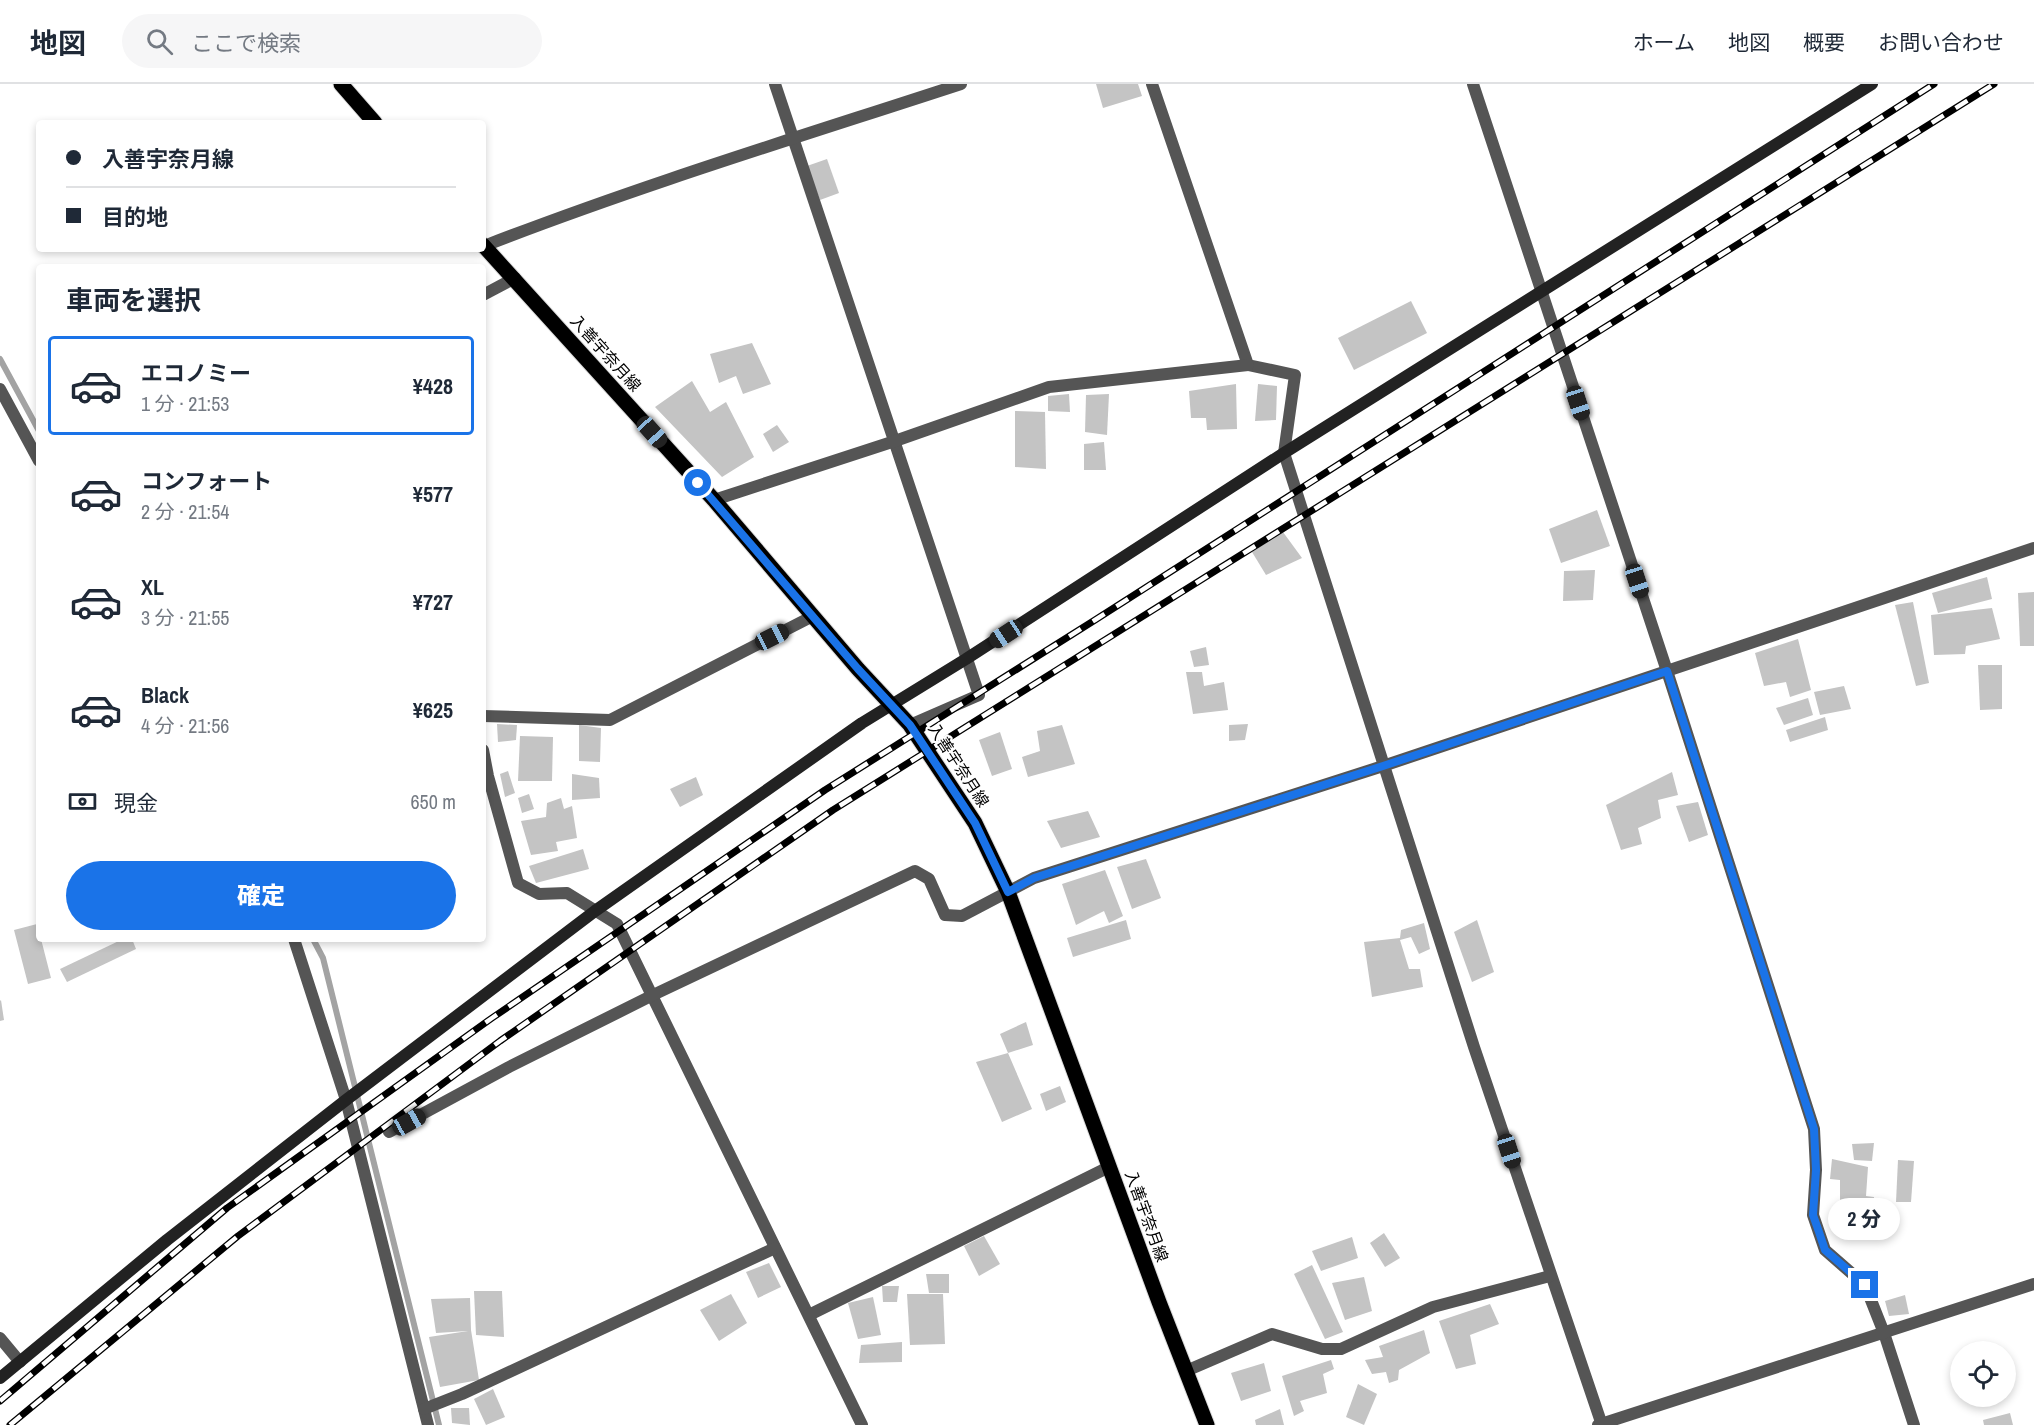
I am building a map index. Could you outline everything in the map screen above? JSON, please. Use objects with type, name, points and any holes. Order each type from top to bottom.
[{"type":"main road","points":[[341,84],[372,120]]},
{"type":"main road","name":"入善宇奈月線","points":[[486,249],[714,500],[858,669],[910,725],[975,823],[1008,892],[1207,1425]]},
{"type":"street","points":[[775,84],[979,695],[910,725]]},
{"type":"street","points":[[486,245],[548,221],[961,84]]},
{"type":"street","points":[[1152,84],[1248,365]]},
{"type":"street","points":[[1473,84],[1667,671],[1814,1129],[1816,1170],[1813,1215],[1825,1250],[1865,1285],[1884,1333],[1914,1425]]},
{"type":"street","points":[[0,1378],[167,1240],[346,1100],[595,911],[891,704],[966,659],[1284,453],[1872,84]]},
{"type":"street","points":[[486,293],[514,278]]},
{"type":"street","points":[[714,500],[1049,387],[1248,365],[1295,375],[1284,453],[1383,766],[1600,1425],[2034,1284]]},
{"type":"street","points":[[0,389],[36,455]]},
{"type":"street","points":[[389,1132],[652,995],[915,872],[929,879],[945,915],[962,916],[1034,878],[1383,766],[2034,548]]},
{"type":"street","points":[[486,716],[610,720],[813,616]]},
{"type":"street","points":[[486,766],[518,883],[539,894],[567,893],[617,924],[862,1425]]},
{"type":"street","points":[[295,942],[346,1100],[428,1425]]},
{"type":"street","points":[[809,1315],[1109,1167]]},
{"type":"street","points":[[424,1409],[462,1394],[775,1248]]},
{"type":"street","points":[[1186,1371],[1272,1334],[1322,1349],[1341,1349],[1433,1307],[1550,1276]]},
{"type":"street","points":[[0,1338],[20,1362]]},
{"type":"building","points":[[1096,84],[1138,84],[1142,96],[1103,108]]},
{"type":"building","points":[[827,159],[839,193],[820,200],[807,166]]},
{"type":"building","points":[[1411,301],[1427,333],[1354,370],[1338,338]]},
{"type":"building","points":[[752,343],[771,384],[743,394],[736,376],[719,383],[710,354]]},
{"type":"building","points":[[692,381],[710,412],[726,402],[754,457],[722,477],[655,407]]},
{"type":"building","points":[[1236,384],[1237,429],[1207,430],[1206,418],[1191,418],[1189,391]]},
{"type":"building","points":[[1258,384],[1277,386],[1276,420],[1255,421]]},
{"type":"building","points":[[1069,394],[1070,412],[1048,411],[1048,396]]},
{"type":"building","points":[[1109,394],[1107,435],[1085,432],[1086,395]]},
{"type":"building","points":[[1015,411],[1045,412],[1046,469],[1015,467]]},
{"type":"building","points":[[777,425],[789,442],[773,452],[763,434]]},
{"type":"building","points":[[1104,442],[1106,470],[1084,470],[1084,444]]},
{"type":"building","points":[[1597,510],[1610,546],[1561,563],[1549,529]]},
{"type":"building","points":[[1283,532],[1302,558],[1266,575],[1252,552]]},
{"type":"building","points":[[1595,570],[1593,600],[1563,601],[1564,571]]},
{"type":"building","points":[[1987,577],[1992,599],[1938,613],[1932,593]]},
{"type":"building","points":[[2034,592],[2034,646],[2020,646],[2018,593]]},
{"type":"building","points":[[1913,602],[1929,683],[1916,686],[1895,605]]},
{"type":"building","points":[[1992,608],[2000,639],[1966,646],[1965,654],[1934,655],[1931,615]]},
{"type":"building","points":[[1798,639],[1811,690],[1790,697],[1786,682],[1764,686],[1755,653]]},
{"type":"building","points":[[1206,647],[1209,665],[1194,667],[1190,651]]},
{"type":"building","points":[[1978,665],[2002,665],[2002,709],[1980,710]]},
{"type":"building","points":[[1186,672],[1202,672],[1204,686],[1224,682],[1228,710],[1193,714]]},
{"type":"building","points":[[1844,686],[1851,709],[1820,715],[1814,692]]},
{"type":"building","points":[[1808,698],[1813,715],[1784,725],[1776,708]]},
{"type":"building","points":[[1825,717],[1828,730],[1790,742],[1786,730]]},
{"type":"building","points":[[497,724],[517,725],[516,740],[498,742]]},
{"type":"building","points":[[1248,724],[1245,740],[1229,741],[1229,725]]},
{"type":"building","points":[[579,725],[601,728],[600,762],[579,761]]},
{"type":"building","points":[[1062,725],[1075,764],[1028,777],[1022,757],[1040,751],[1037,731]]},
{"type":"building","points":[[1000,732],[1012,769],[992,776],[979,740]]},
{"type":"building","points":[[520,736],[553,737],[552,781],[518,781]]},
{"type":"building","points":[[508,771],[515,793],[505,797],[500,774]]},
{"type":"building","points":[[1672,772],[1678,795],[1658,800],[1661,818],[1638,828],[1642,844],[1621,850],[1606,805]]},
{"type":"building","points":[[572,774],[599,778],[600,798],[572,800]]},
{"type":"building","points":[[696,777],[703,795],[680,807],[670,789]]},
{"type":"building","points":[[529,794],[534,809],[522,813],[518,798]]},
{"type":"building","points":[[561,798],[564,809],[572,806],[577,838],[556,842],[558,851],[531,855],[521,821],[546,817],[547,803]]},
{"type":"building","points":[[1698,802],[1708,835],[1689,842],[1676,806]]},
{"type":"building","points":[[1088,811],[1100,837],[1061,848],[1047,821]]},
{"type":"building","points":[[583,849],[589,869],[536,883],[529,866]]},
{"type":"building","points":[[1146,859],[1161,898],[1132,909],[1117,867]]},
{"type":"building","points":[[1105,870],[1123,916],[1109,923],[1104,911],[1076,925],[1062,884]]},
{"type":"building","points":[[1126,920],[1131,939],[1073,957],[1067,938]]},
{"type":"building","points":[[1477,920],[1494,972],[1472,982],[1454,932]]},
{"type":"building","points":[[1424,923],[1430,949],[1419,954],[1411,937],[1400,940],[1409,969],[1420,969],[1423,987],[1372,997],[1364,942],[1400,938],[1401,930]]},
{"type":"building","points":[[36,924],[36,942],[42,942],[51,978],[28,984],[14,930]]},
{"type":"building","points":[[117,942],[133,942],[136,949],[67,982],[60,969]]},
{"type":"building","points":[[0,1001],[4,1020],[0,1021]]},
{"type":"building","points":[[1026,1022],[1033,1045],[1008,1053],[1000,1034]]},
{"type":"building","points":[[1008,1053],[1032,1109],[1002,1122],[976,1062]]},
{"type":"building","points":[[1060,1086],[1066,1102],[1046,1111],[1040,1094]]},
{"type":"building","points":[[1874,1143],[1872,1161],[1854,1160],[1852,1144]]},
{"type":"building","points":[[1832,1159],[1868,1167],[1866,1196],[1874,1197],[1875,1215],[1840,1212],[1840,1180],[1830,1179]]},
{"type":"building","points":[[1898,1160],[1914,1161],[1911,1202],[1896,1202]]},
{"type":"building","points":[[1384,1233],[1400,1258],[1385,1267],[1370,1243]]},
{"type":"building","points":[[984,1236],[1000,1264],[979,1276],[964,1246]]},
{"type":"building","points":[[1352,1237],[1358,1258],[1321,1271],[1312,1251]]},
{"type":"building","points":[[769,1263],[781,1287],[758,1298],[746,1272]]},
{"type":"building","points":[[1312,1265],[1343,1332],[1325,1339],[1294,1274]]},
{"type":"building","points":[[926,1274],[949,1274],[949,1293],[929,1293]]},
{"type":"building","points":[[1364,1277],[1372,1311],[1345,1320],[1332,1283]]},
{"type":"building","points":[[882,1286],[899,1286],[897,1302],[883,1302]]},
{"type":"building","points":[[474,1291],[502,1291],[504,1337],[476,1335]]},
{"type":"building","points":[[731,1294],[747,1323],[719,1341],[700,1310]]},
{"type":"building","points":[[907,1294],[943,1294],[945,1344],[910,1345]]},
{"type":"building","points":[[1905,1295],[1909,1314],[1889,1316],[1885,1301]]},
{"type":"building","points":[[873,1297],[881,1335],[858,1339],[848,1303]]},
{"type":"building","points":[[470,1298],[471,1330],[479,1380],[440,1387],[429,1337],[468,1331],[436,1333],[431,1299]]},
{"type":"building","points":[[1490,1304],[1499,1324],[1470,1335],[1476,1364],[1456,1369],[1439,1321]]},
{"type":"building","points":[[1424,1330],[1430,1353],[1399,1370],[1398,1380],[1389,1383],[1386,1372],[1372,1374],[1365,1360],[1383,1357],[1379,1346]]},
{"type":"building","points":[[902,1342],[902,1362],[859,1363],[861,1345]]},
{"type":"building","points":[[1331,1360],[1334,1369],[1323,1374],[1327,1393],[1300,1401],[1304,1411],[1294,1416],[1282,1376]]},
{"type":"building","points":[[1264,1363],[1271,1391],[1241,1401],[1231,1373]]},
{"type":"building","points":[[1358,1384],[1377,1394],[1364,1425],[1346,1417]]},
{"type":"building","points":[[493,1389],[505,1417],[486,1425],[474,1399]]},
{"type":"building","points":[[451,1408],[469,1408],[470,1425],[452,1423]]},
{"type":"building","points":[[1280,1409],[1284,1425],[1256,1425],[1255,1420]]},
{"type":"building","points":[[2010,1413],[2013,1425],[1984,1425],[1983,1420]]},
{"type":"waterway","points":[[0,359],[36,425]]},
{"type":"waterway","points":[[315,942],[323,958],[439,1425]]},
{"type":"railway","points":[[0,1401],[227,1208],[492,1018],[825,790],[1934,84]]},
{"type":"railway","points":[[10,1425],[238,1236],[500,1041],[833,810],[1994,84]]},
{"type":"route","points":[[698,483],[858,669],[910,725],[975,823],[1008,892],[1034,878],[1383,766],[1667,671],[1814,1129],[1816,1170],[1813,1215],[1825,1250],[1865,1285]]}]
